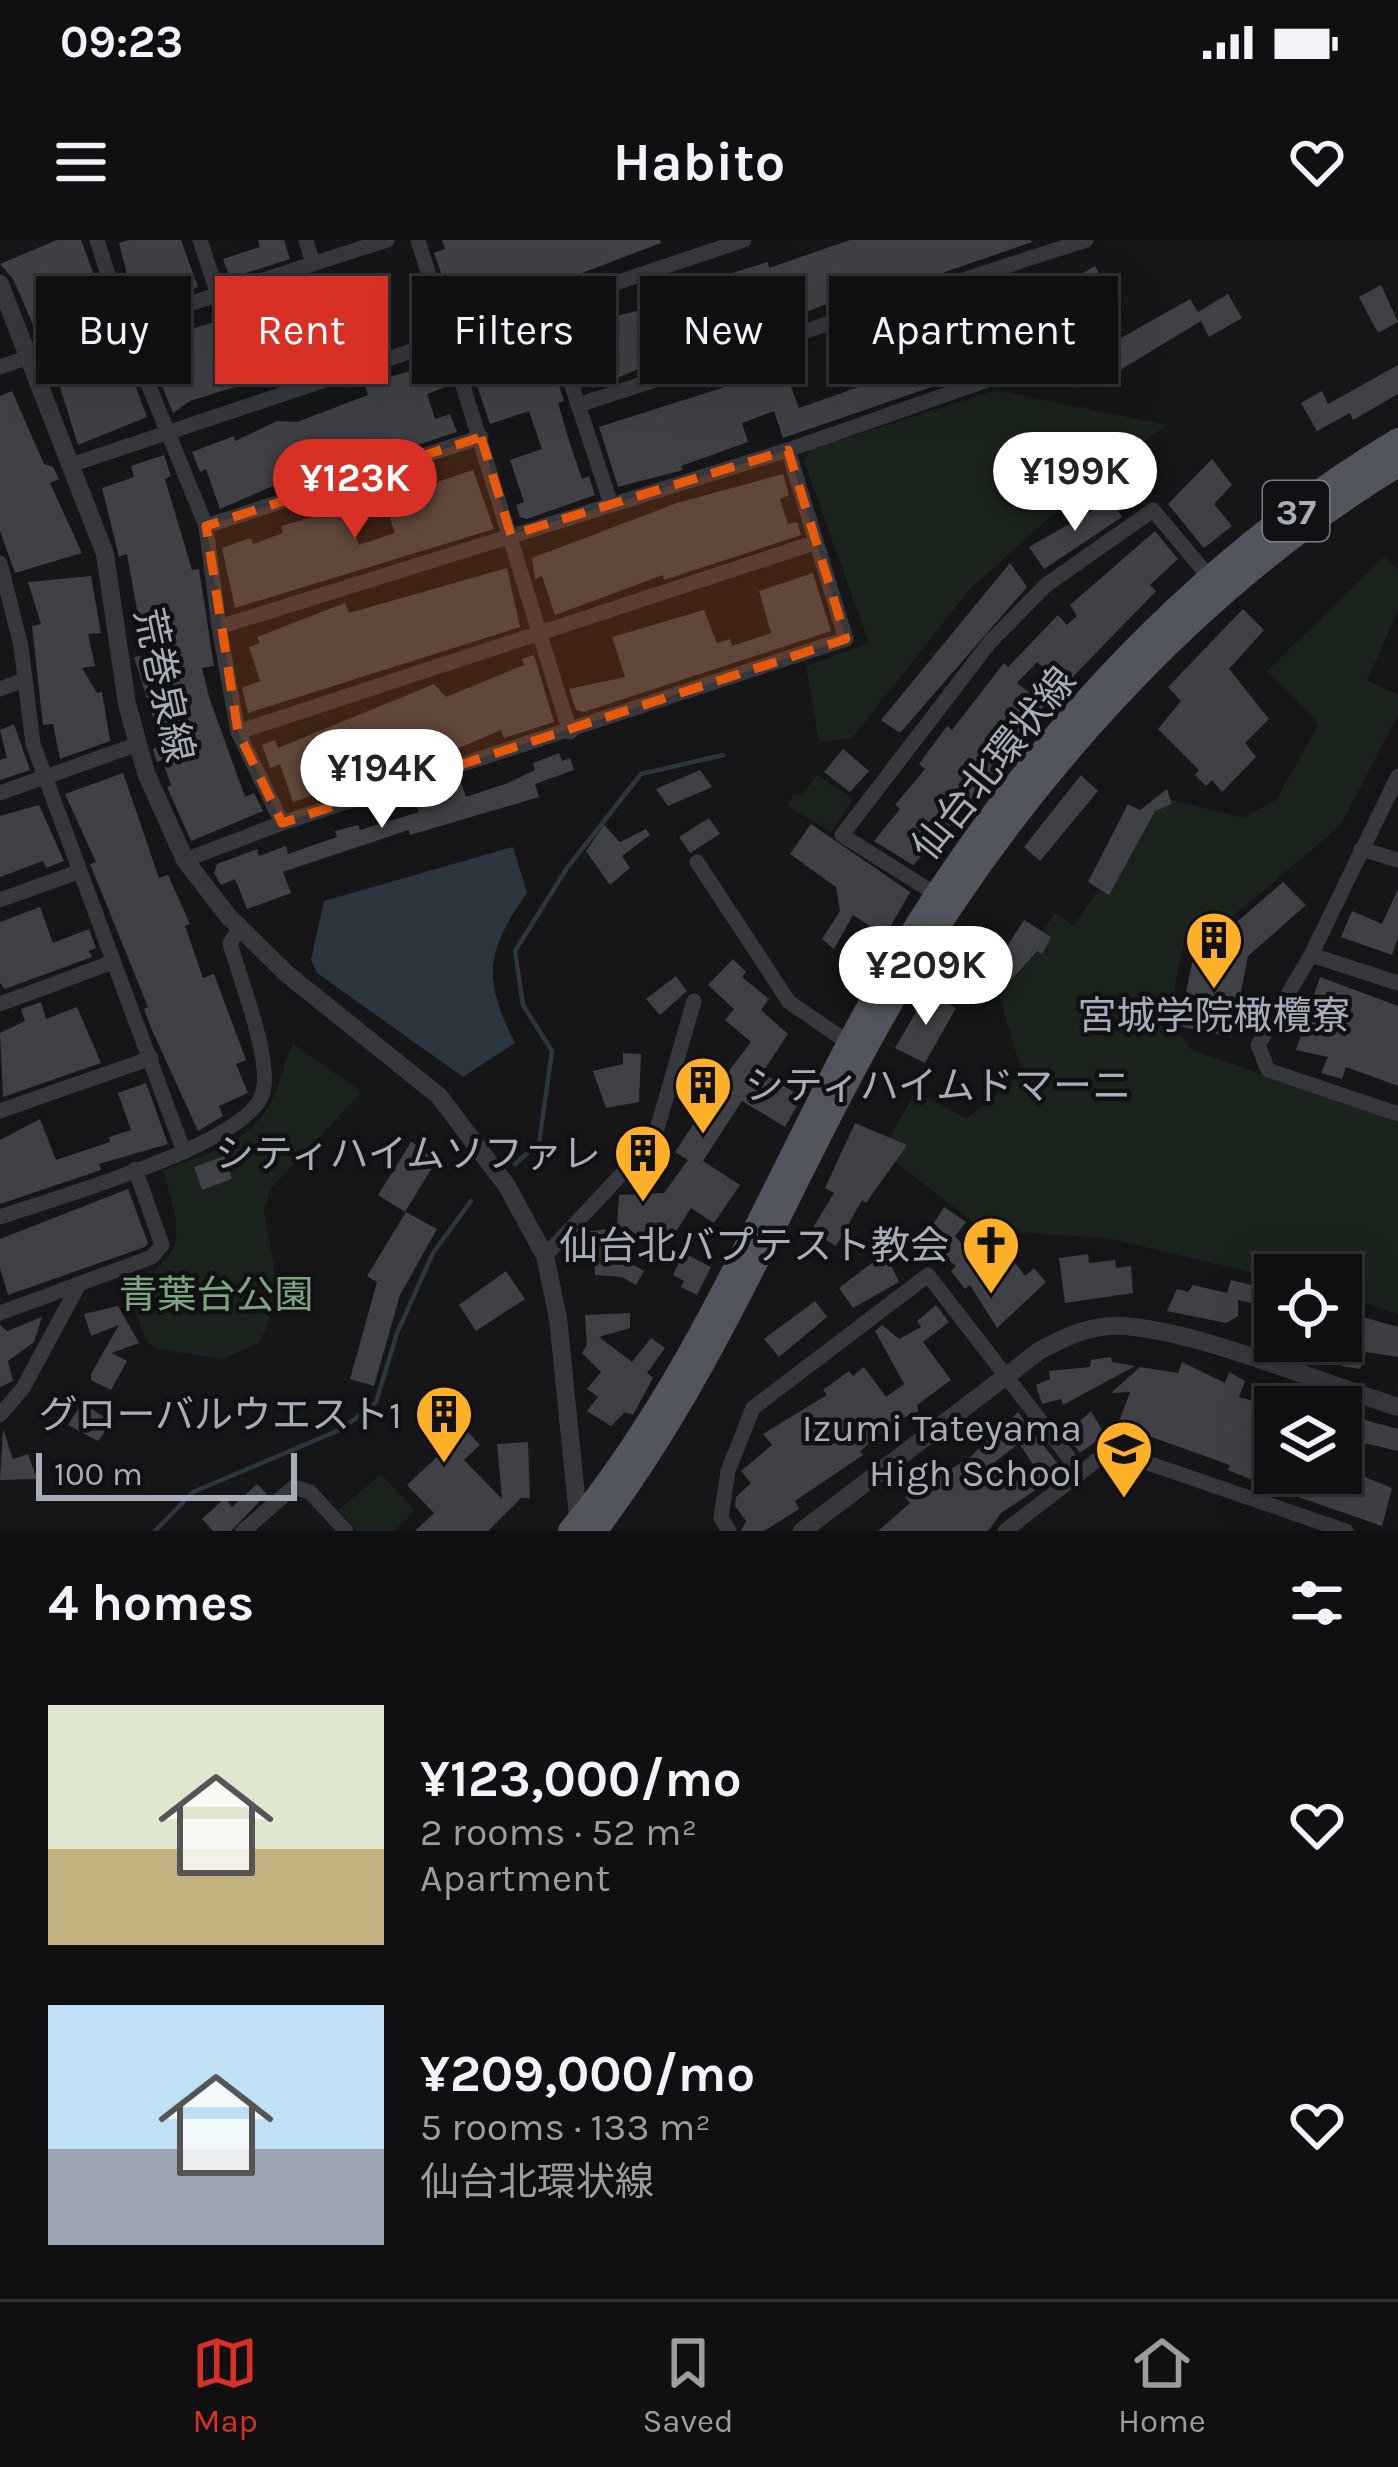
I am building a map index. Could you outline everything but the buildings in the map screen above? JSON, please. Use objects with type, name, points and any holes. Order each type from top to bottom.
[{"type":"main road","name":"仙台北環状線","points":[[581,1529],[706,1321],[849,1042],[934,893],[1068,722],[1210,578],[1398,440]]},
{"type":"main road","name":"仙台北環状線","points":[[581,1529],[688,1394],[890,1004],[992,846],[1145,669],[1322,516],[1398,464]]},
{"type":"street","points":[[97,240],[108,276]]},
{"type":"street","points":[[200,240],[215,286]]},
{"type":"street","points":[[306,240],[314,264]]},
{"type":"street","points":[[277,276],[387,240]]},
{"type":"street","points":[[418,240],[430,276]]},
{"type":"street","points":[[616,282],[744,240]]},
{"type":"street","points":[[974,276],[1079,241]]},
{"type":"street","name":"荒巻泉線","points":[[0,284],[105,554],[138,744],[185,860],[240,928],[287,974],[439,1096],[507,1186],[545,1256],[558,1318],[581,1529]]},
{"type":"street","points":[[578,405],[829,323]]},
{"type":"street","points":[[71,465],[412,349]]},
{"type":"street","points":[[0,367],[28,357]]},
{"type":"street","points":[[148,384],[206,526],[238,732],[282,823]]},
{"type":"street","points":[[466,384],[570,732]]},
{"type":"street","points":[[571,384],[611,504]]},
{"type":"street","points":[[219,627],[788,450],[976,384]]},
{"type":"street","points":[[206,526],[482,437]]},
{"type":"street","points":[[185,860],[282,823],[846,639],[788,450]]},
{"type":"street","points":[[934,893],[842,835],[990,642],[1046,585],[1153,510],[1210,578]]},
{"type":"street","points":[[238,732],[814,543]]},
{"type":"street","points":[[0,562],[43,777],[184,1152]]},
{"type":"street","points":[[0,689],[24,680]]},
{"type":"street","points":[[0,793],[138,744]]},
{"type":"street","points":[[1398,776],[1311,955],[1258,1045],[1268,1070],[1398,1114]]},
{"type":"street","points":[[1361,849],[1398,860]]},
{"type":"street","points":[[697,862],[789,1002],[849,1042]]},
{"type":"street","points":[[0,900],[78,872]]},
{"type":"street","points":[[0,1217],[184,1152],[246,1118],[263,1094],[265,1069],[230,943],[240,928]]},
{"type":"street","points":[[1311,955],[1398,983]]},
{"type":"street","points":[[0,1004],[113,962]]},
{"type":"street","points":[[545,1256],[632,1163],[657,1129],[694,1001]]},
{"type":"street","points":[[0,1111],[151,1058]]},
{"type":"street","points":[[0,1313],[152,1257],[161,1245],[136,1169]]},
{"type":"street","points":[[729,1531],[721,1518],[728,1471],[753,1408],[928,1275],[1080,1472]]},
{"type":"street","points":[[0,1414],[22,1388],[77,1288]]},
{"type":"street","points":[[802,1531],[1007,1374],[1066,1336],[1108,1326],[1154,1329],[1398,1407]]},
{"type":"street","points":[[1005,1531],[1110,1450],[1346,1531]]},
{"type":"street","points":[[244,1531],[294,1487],[310,1492],[346,1531]]},
{"type":"highlighted area","points":[[481,437],[511,535],[788,450],[846,639],[282,823],[238,732],[206,526]]},
{"type":"green space","points":[[995,390],[1167,425],[1103,470],[970,589],[852,738],[819,742],[806,666],[869,643],[804,461],[810,450]]},
{"type":"green space","points":[[1384,557],[1398,569],[1398,611],[1367,680],[1398,695],[1398,715],[1340,826],[1202,942],[1184,940],[1168,1020],[1192,1050],[1398,1121],[1398,1314],[1362,1302],[1362,1254],[1254,1254],[1254,1273],[1107,1238],[984,1230],[882,1152],[915,1092],[967,1119],[1022,1073],[999,995],[1055,913],[1074,926],[1160,797],[1244,818],[1276,800],[1319,724],[1267,671]]},
{"type":"green space","points":[[817,775],[853,799],[831,832],[788,806],[794,793],[801,796]]},
{"type":"green space","name":"青葉台公園","points":[[293,1044],[362,1092],[271,1188],[264,1210],[275,1273],[273,1310],[260,1342],[224,1359],[157,1349],[146,1341],[126,1285],[162,1263],[176,1239],[163,1170],[226,1145],[253,1126],[273,1098]]},
{"type":"green space","points":[[381,1474],[415,1511],[394,1531],[357,1531],[339,1510]]},
{"type":"shaded area","points":[[513,847],[527,893],[496,949],[493,982],[515,1043],[463,1077],[317,973],[311,960],[324,901]]},
{"type":"waterway","points":[[515,1164],[539,1143],[552,1051],[523,1005],[515,951],[567,868],[641,774],[723,755]]},
{"type":"waterway","points":[[155,1531],[193,1492],[342,1429],[376,1402],[397,1333],[433,1253],[471,1201]]},
{"type":"place","name":"宮城学院橄欖寮","points":[[1214,991]]},
{"type":"place","name":"シティハイムドマーニ","points":[[703,1136]]},
{"type":"place","name":"シティハイムソファレ","points":[[643,1204]]},
{"type":"place","name":"仙台北バプテスト教会","points":[[991,1296]]},
{"type":"place","name":"グローバルウエスト1","points":[[444,1465]]},
{"type":"place","name":"Izumi Tateyama High School","points":[[1124,1500]]}]
